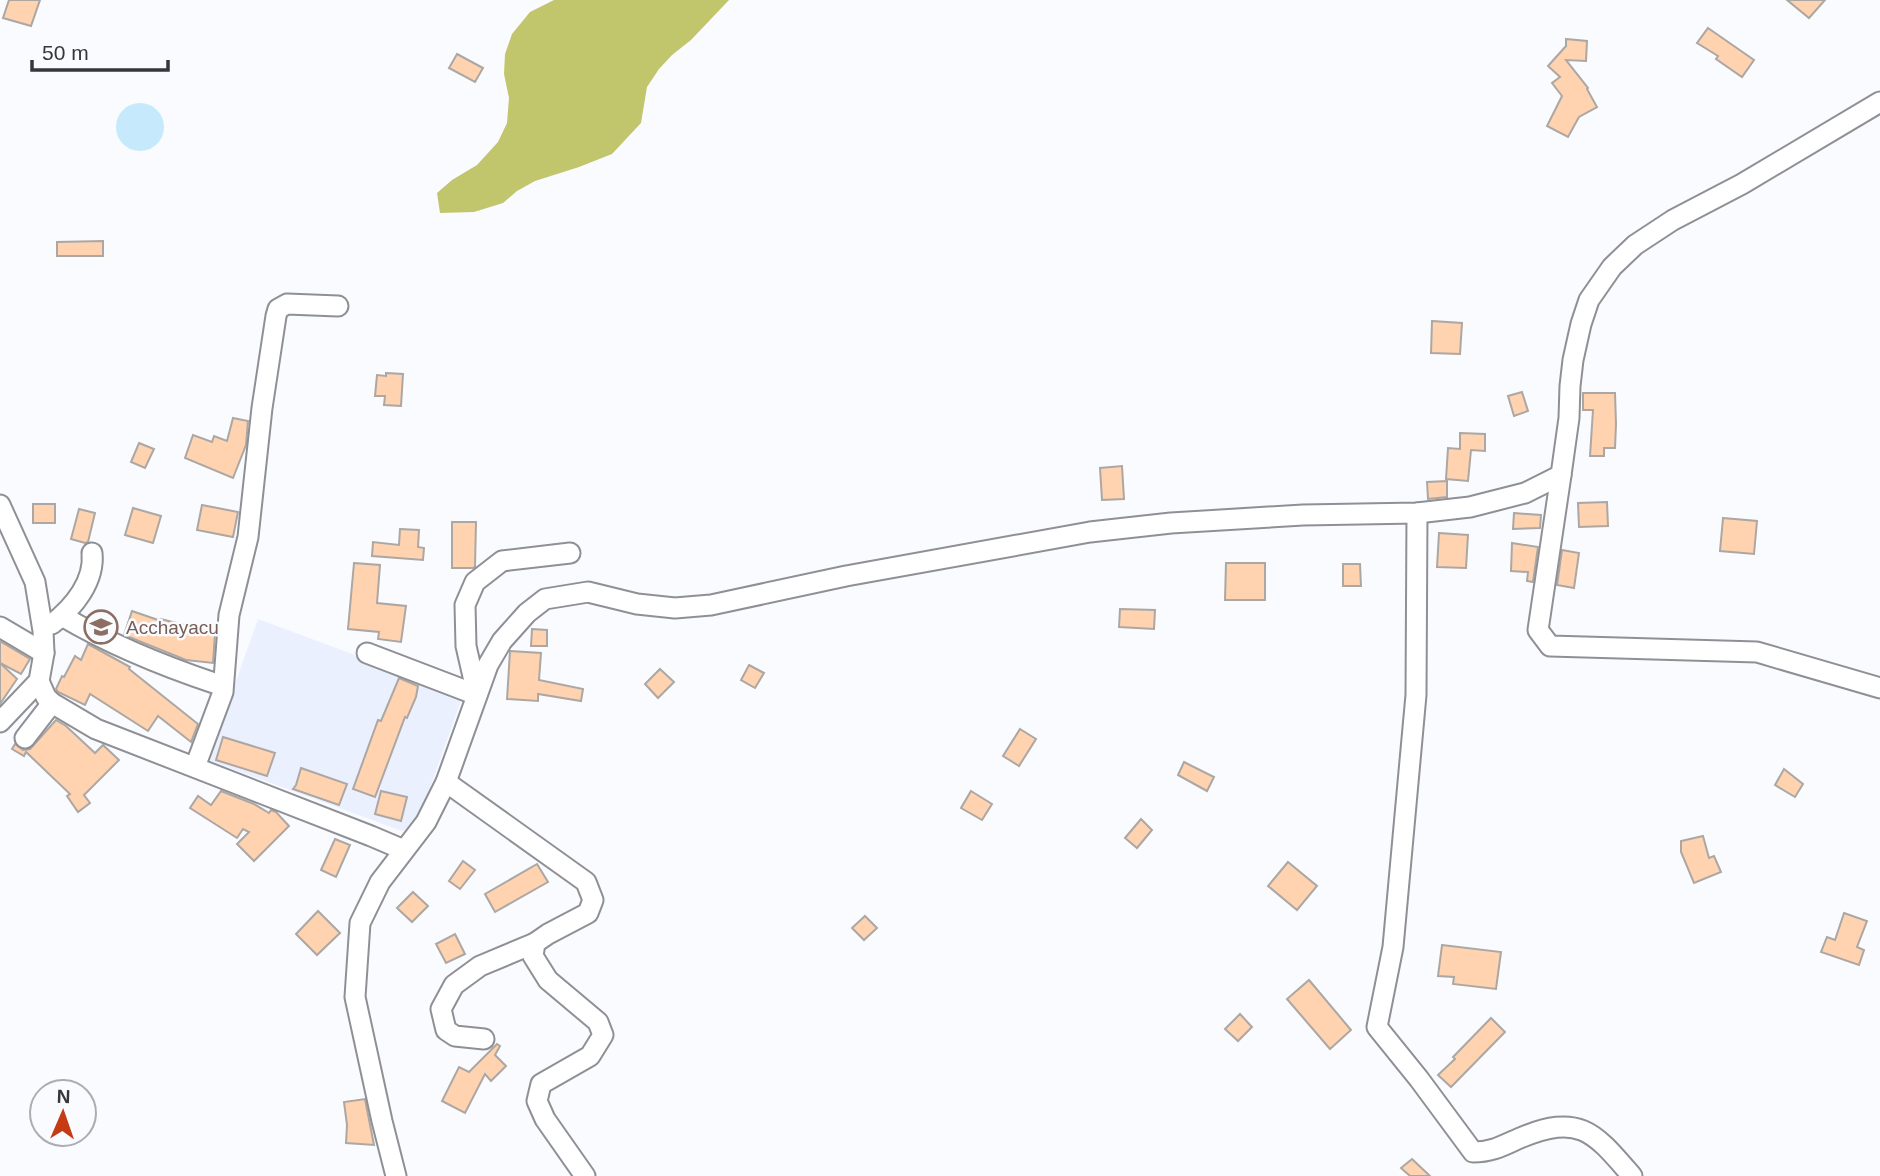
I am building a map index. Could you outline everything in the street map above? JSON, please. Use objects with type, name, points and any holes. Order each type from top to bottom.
[{"type":"street","points":[[1880,102],[1742,184],[1672,220],[1635,245],[1612,267],[1590,300],[1581,324],[1573,360],[1569,418],[1538,630],[1550,646],[1757,652],[1880,688]]},
{"type":"street","points":[[195,767],[223,692],[229,615],[248,537],[262,408],[278,309],[287,304],[338,306]]},
{"type":"street","points":[[396,1176],[355,998],[360,923],[380,882],[426,822],[446,782],[488,665],[502,641],[527,613],[545,599],[588,592],[637,604],[663,607],[710,605],[846,576],[1090,533],[1171,523],[1303,515],[1417,513],[1470,507],[1525,493],[1561,475]]},
{"type":"street","points":[[0,505],[35,582],[43,631],[44,653],[40,681],[46,697],[52,703],[96,729],[404,850]]},
{"type":"street","points":[[1417,513],[1416,695],[1393,947],[1377,1027],[1473,1152],[1488,1152],[1541,1130],[1565,1126],[1585,1131],[1601,1141],[1632,1176]]},
{"type":"street","points":[[43,631],[62,616],[81,593],[93,566],[92,552]]},
{"type":"street","points":[[477,695],[466,646],[466,605],[475,582],[502,561],[570,553]]},
{"type":"street","points":[[62,616],[92,634],[163,666],[217,684]]},
{"type":"street","points":[[0,627],[44,653]]},
{"type":"street","points":[[367,653],[477,695]]},
{"type":"street","points":[[0,722],[40,681]]},
{"type":"street","points":[[25,738],[52,703]]},
{"type":"street","points":[[446,782],[586,882],[593,900],[588,913],[535,943],[480,965],[454,985],[441,1009],[446,1030],[455,1036],[484,1039]]},
{"type":"street","points":[[535,943],[533,956],[548,981],[598,1022],[603,1035],[590,1056],[541,1084],[537,1101],[545,1119],[584,1176]]},
{"type":"shaded area","points":[[258,619],[463,695],[417,824],[402,831],[208,760]]},
{"type":"green space","points":[[554,0],[729,0],[659,69],[647,87],[641,123],[612,154],[535,181],[503,203],[474,212],[440,213],[437,193],[477,165],[498,142],[507,123],[509,98],[504,74],[505,54],[512,34],[530,12]]},
{"type":"water","points":[[140,103],[157,110],[164,127],[157,144],[140,151],[123,144],[116,127],[123,110]]},
{"type":"building","points":[[9,0],[40,0],[31,26],[3,18]]},
{"type":"building","points":[[1787,0],[1825,0],[1809,18]]},
{"type":"building","points":[[1708,28],[1754,60],[1742,77],[1716,59],[1718,56],[1697,43]]},
{"type":"building","points":[[1566,39],[1587,41],[1586,61],[1566,60],[1588,88],[1597,107],[1579,117],[1568,137],[1547,126],[1562,96],[1552,83],[1560,77],[1548,66],[1566,46]]},
{"type":"building","points":[[457,54],[483,68],[475,82],[449,68]]},
{"type":"building","points":[[103,241],[103,256],[57,256],[57,242]]},
{"type":"building","points":[[1432,321],[1462,323],[1460,354],[1431,353]]},
{"type":"building","points":[[386,373],[403,374],[401,406],[384,405],[385,396],[375,396],[377,375],[386,376]]},
{"type":"building","points":[[1522,392],[1528,411],[1514,416],[1508,396]]},
{"type":"building","points":[[1583,393],[1615,393],[1615,448],[1604,448],[1604,456],[1590,456],[1593,410],[1583,410]]},
{"type":"building","points":[[233,418],[248,421],[246,445],[233,478],[185,458],[193,435],[212,442],[214,436],[227,441]]},
{"type":"building","points":[[1460,433],[1485,434],[1485,451],[1471,450],[1468,481],[1446,479],[1448,448],[1460,449]]},
{"type":"building","points":[[139,443],[154,449],[145,468],[131,462]]},
{"type":"building","points":[[1122,466],[1124,499],[1102,500],[1100,468]]},
{"type":"building","points":[[1447,481],[1447,497],[1428,499],[1427,482]]},
{"type":"building","points":[[1607,502],[1608,526],[1579,527],[1578,503]]},
{"type":"building","points":[[33,504],[55,504],[55,523],[33,523]]},
{"type":"building","points":[[202,505],[238,512],[233,537],[197,530]]},
{"type":"building","points":[[133,508],[161,516],[153,543],[125,535]]},
{"type":"building","points":[[79,509],[95,513],[88,542],[85,543],[71,539]]},
{"type":"building","points":[[1514,513],[1541,515],[1540,528],[1513,529]]},
{"type":"building","points":[[1723,518],[1757,521],[1754,554],[1720,551]]},
{"type":"building","points":[[452,522],[476,522],[473,568],[452,568]]},
{"type":"building","points":[[400,529],[419,530],[418,547],[424,548],[423,560],[372,556],[373,542],[399,545]]},
{"type":"building","points":[[1439,533],[1468,535],[1466,568],[1437,567]]},
{"type":"building","points":[[1512,543],[1538,547],[1533,582],[1527,581],[1528,572],[1511,571]]},
{"type":"building","points":[[1562,550],[1579,553],[1574,588],[1557,585]]},
{"type":"building","points":[[354,563],[380,565],[377,603],[406,606],[401,642],[378,639],[379,632],[348,629]]},
{"type":"building","points":[[1226,563],[1265,563],[1265,600],[1225,600]]},
{"type":"building","points":[[1343,564],[1360,564],[1361,586],[1343,586]]},
{"type":"building","points":[[1120,609],[1155,610],[1154,629],[1119,627]]},
{"type":"building","points":[[132,611],[161,621],[188,626],[186,631],[215,634],[213,663],[186,660],[124,635]]},
{"type":"building","points":[[532,629],[547,630],[547,646],[531,646]]},
{"type":"building","points":[[0,641],[30,659],[21,674],[0,663]]},
{"type":"building","points":[[88,644],[130,667],[129,669],[198,724],[191,742],[158,716],[148,731],[90,694],[85,705],[58,692],[56,689],[62,676],[64,677],[75,656],[81,660]]},
{"type":"building","points":[[510,651],[541,653],[539,680],[583,689],[581,701],[538,694],[538,701],[507,699]]},
{"type":"building","points":[[0,663],[17,679],[0,704]]},
{"type":"building","points":[[749,665],[764,673],[755,688],[741,680]]},
{"type":"building","points":[[660,669],[674,682],[658,698],[645,684]]},
{"type":"building","points":[[399,678],[418,686],[416,697],[407,718],[405,717],[375,797],[353,789],[378,720],[381,721]]},
{"type":"building","points":[[56,720],[95,753],[103,745],[119,760],[84,795],[90,803],[78,812],[67,796],[70,794],[26,752],[24,756],[12,749],[15,744],[23,750],[30,749]]},
{"type":"building","points":[[1020,729],[1036,739],[1019,766],[1003,756]]},
{"type":"building","points":[[223,737],[275,753],[267,776],[216,760]]},
{"type":"building","points":[[1184,762],[1214,777],[1207,791],[1178,775]]},
{"type":"building","points":[[301,768],[347,784],[339,805],[293,789]]},
{"type":"building","points":[[1784,769],[1803,784],[1795,797],[1775,785]]},
{"type":"building","points":[[221,791],[269,813],[271,810],[276,812],[289,826],[254,861],[237,844],[249,832],[243,829],[237,838],[190,808],[198,796],[211,805]]},
{"type":"building","points":[[381,791],[407,797],[401,821],[375,814]]},
{"type":"building","points":[[971,791],[992,804],[982,820],[961,808]]},
{"type":"building","points":[[1141,819],[1152,830],[1137,848],[1125,838]]},
{"type":"building","points":[[1703,836],[1709,858],[1714,856],[1721,872],[1694,883],[1681,852],[1681,841]]},
{"type":"building","points":[[335,839],[350,845],[336,877],[321,870]]},
{"type":"building","points":[[463,861],[475,870],[460,889],[449,881]]},
{"type":"building","points":[[1288,862],[1317,886],[1297,910],[1268,886]]},
{"type":"building","points":[[537,864],[548,882],[495,912],[485,894]]},
{"type":"building","points":[[413,892],[428,906],[412,922],[397,908]]},
{"type":"building","points":[[318,911],[340,933],[317,955],[296,934]]},
{"type":"building","points":[[1844,913],[1867,921],[1857,947],[1864,950],[1859,965],[1821,952],[1827,937],[1835,940]]},
{"type":"building","points":[[865,916],[877,928],[864,940],[852,928]]},
{"type":"building","points":[[455,934],[465,954],[446,963],[436,944]]},
{"type":"building","points":[[1442,945],[1501,952],[1496,989],[1453,984],[1454,977],[1438,976]]},
{"type":"building","points":[[1309,980],[1351,1030],[1330,1049],[1287,999]]},
{"type":"building","points":[[1240,1014],[1252,1027],[1238,1041],[1225,1029]]},
{"type":"building","points":[[1491,1018],[1505,1032],[1451,1087],[1438,1075]]},
{"type":"building","points":[[497,1044],[500,1046],[495,1055],[506,1066],[491,1081],[485,1074],[465,1113],[442,1101],[459,1067],[469,1072]]},
{"type":"building","points":[[365,1099],[374,1145],[346,1143],[344,1102]]},
{"type":"building","points":[[1412,1159],[1430,1176],[1410,1176],[1401,1168]]},
{"type":"place","name":"Acchayacu","points":[[101,627]]}]
